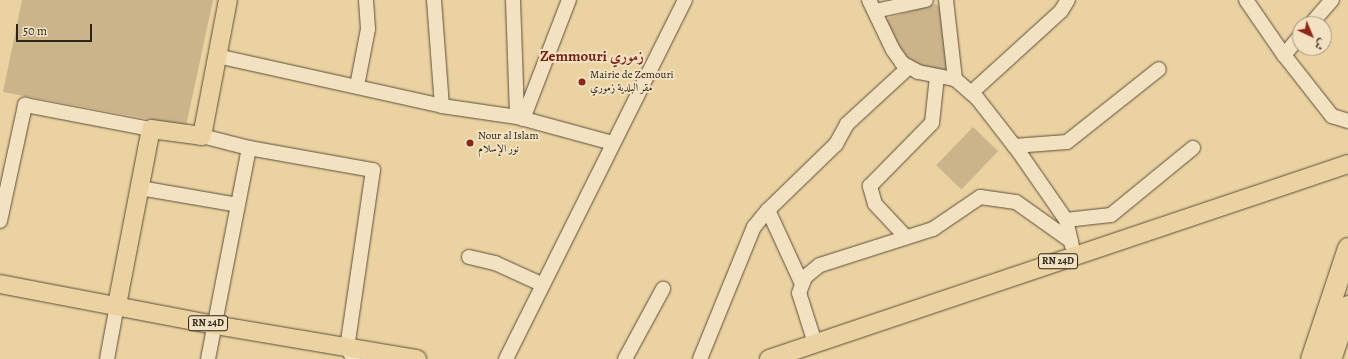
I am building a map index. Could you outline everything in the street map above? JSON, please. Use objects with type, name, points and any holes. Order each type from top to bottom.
[{"type":"highway","points":[[1311,359],[1348,248]]},
{"type":"highway","points":[[1330,359],[1348,306]]},
{"type":"main road","points":[[117,305],[151,129],[202,136],[228,0]]},
{"type":"main road","name":"RN 24D","points":[[772,359],[1073,248],[1348,164]]},
{"type":"main road","name":"RN 24D","points":[[0,284],[117,305],[348,355],[416,359]]},
{"type":"street","points":[[357,86],[368,29],[366,0]]},
{"type":"street","points":[[434,0],[442,106]]},
{"type":"street","points":[[513,0],[520,118]]},
{"type":"street","points":[[520,118],[569,0]]},
{"type":"street","points":[[506,359],[542,284],[685,0]]},
{"type":"street","points":[[926,0],[872,5],[893,50],[908,68],[955,79],[971,92],[1014,146],[1066,220],[1073,248]]},
{"type":"street","points":[[946,0],[955,79]]},
{"type":"street","points":[[971,92],[1061,11],[1068,0]]},
{"type":"street","points":[[1246,0],[1284,55],[1332,116],[1348,121]]},
{"type":"street","points":[[1318,16],[1332,0]]},
{"type":"street","points":[[1284,55],[1292,46]]},
{"type":"street","points":[[217,56],[442,106],[520,118],[613,143]]},
{"type":"street","points":[[700,359],[754,227],[768,210],[836,144],[847,124],[908,68]]},
{"type":"street","points":[[1014,146],[1067,142],[1159,69]]},
{"type":"street","points":[[906,238],[875,204],[870,186],[932,123],[937,76]]},
{"type":"street","points":[[0,221],[25,105],[151,129]]},
{"type":"street","points":[[202,136],[249,148],[373,170],[348,355]]},
{"type":"street","points":[[208,359],[249,148]]},
{"type":"street","points":[[1066,220],[1078,220],[1111,215],[1193,148]]},
{"type":"street","points":[[140,188],[238,205]]},
{"type":"street","points":[[815,343],[799,293],[805,278],[820,265],[933,229],[980,197],[1016,202],[1073,248]]},
{"type":"street","points":[[768,210],[802,284]]},
{"type":"street","points":[[469,258],[495,262],[542,284]]},
{"type":"street","points":[[625,359],[663,288]]},
{"type":"street","points":[[107,359],[117,305]]},
{"type":"shaded area","points":[[22,0],[213,0],[186,126],[3,92]]},
{"type":"shaded area","points":[[935,4],[940,7],[950,71],[940,73],[907,61],[886,22],[888,18]]},
{"type":"shaded area","points":[[973,127],[998,151],[961,189],[936,165]]},
{"type":"place","name":"Mairie de Zemouri مقر البلدية زموري","points":[[582,82]]},
{"type":"place","name":"Nour al Islam نور الإسلام","points":[[470,143]]},
{"type":"district","name":"Zemmouri زموري","points":[[592,57]]}]
